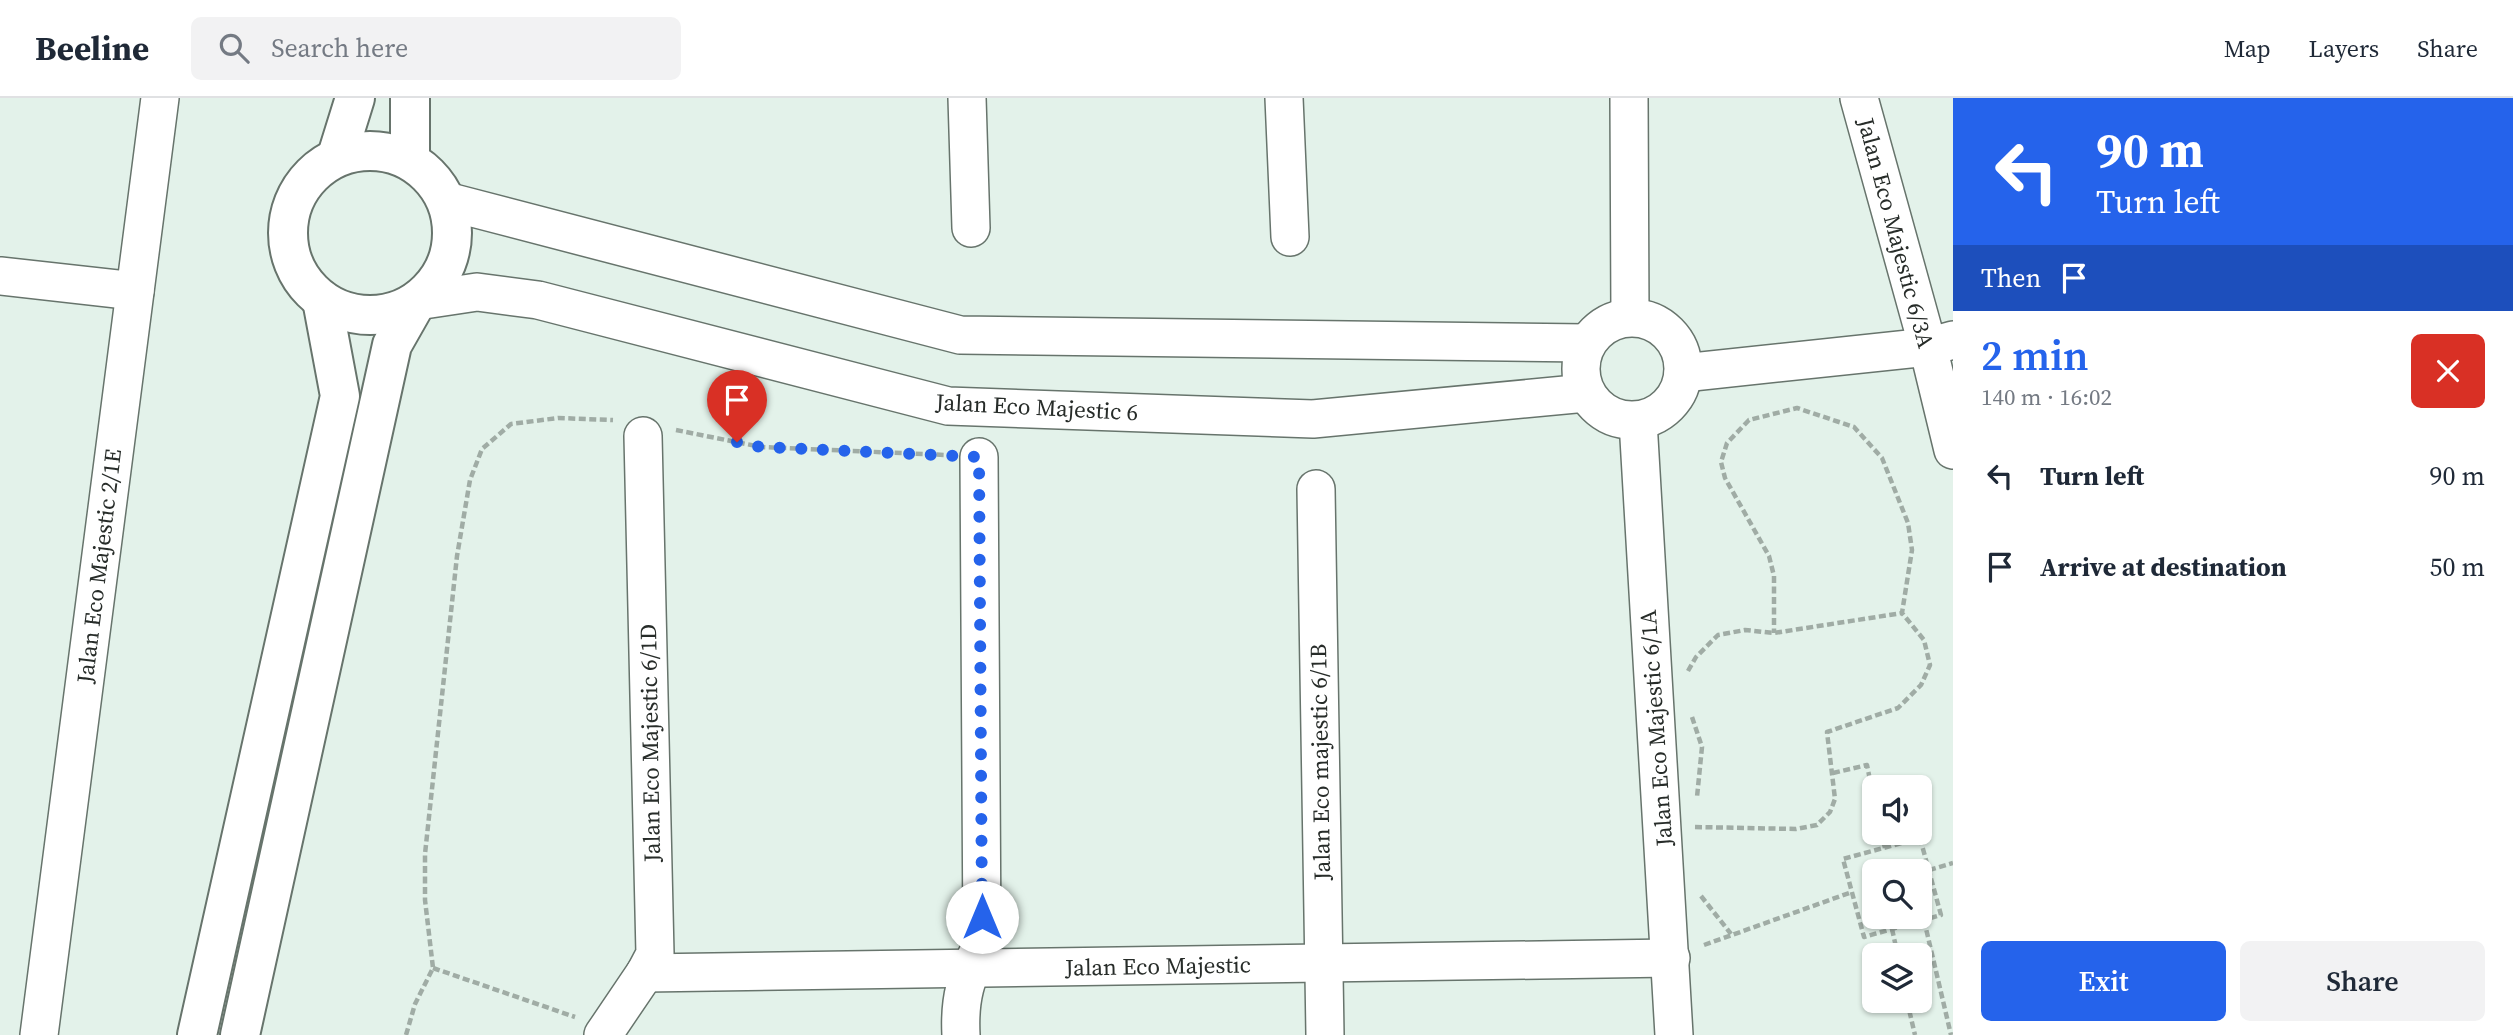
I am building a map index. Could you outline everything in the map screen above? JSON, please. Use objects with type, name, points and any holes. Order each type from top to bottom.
[{"type":"street","name":"Jalan Eco Majestic 2/1E","points":[[39,1035],[160,98]]},
{"type":"street","points":[[337,156],[355,98]]},
{"type":"street","points":[[410,98],[410,160]]},
{"type":"street","points":[[967,98],[971,228]]},
{"type":"street","points":[[1284,98],[1290,237]]},
{"type":"street","points":[[1629,98],[1630,317]]},
{"type":"street","name":"Jalan Eco Majestic 6/3A","points":[[1859,98],[1940,343],[1953,450]]},
{"type":"street","points":[[362,150],[386,151],[410,160],[431,177],[446,201],[452,229],[449,256],[437,281],[416,301],[394,312],[369,316],[344,312],[322,300],[304,283],[292,261],[287,236],[290,212],[300,189],[316,170],[337,156],[362,150]]},
{"type":"street","points":[[446,201],[960,335],[1586,343]]},
{"type":"street","points":[[0,276],[135,291]]},
{"type":"street","name":"Jalan Eco Majestic 6","points":[[416,301],[477,292],[538,300],[947,406],[1313,419],[1586,393]]},
{"type":"street","points":[[197,1035],[340,396],[322,300]]},
{"type":"street","points":[[240,1035],[392,345],[416,301]]},
{"type":"street","points":[[1630,317],[1647,319],[1662,327],[1674,340],[1682,356],[1683,373],[1674,398],[1653,417],[1638,421],[1607,415],[1595,406],[1580,377],[1586,343],[1598,330],[1613,321],[1630,317]]},
{"type":"street","points":[[1683,373],[1940,343]]},
{"type":"street","name":"Jalan Eco Majestic 6/1A","points":[[1638,421],[1674,1035]]},
{"type":"street","name":"Jalan Eco Majestic 6/1D","points":[[605,1032],[645,973],[654,954],[643,428]]},
{"type":"street","points":[[961,1035],[960,1005],[970,969],[982,944],[979,457]]},
{"type":"street","name":"Jalan Eco majestic 6/1B","points":[[1316,489],[1325,1035]]},
{"type":"street","name":"Jalan Eco Majestic","points":[[645,973],[1671,958]]},
{"type":"path","points":[[1695,827],[1796,829],[1817,825],[1830,812],[1835,799],[1827,732],[1898,708],[1921,685],[1930,665],[1924,640],[1902,613],[1912,550],[1908,523],[1882,458],[1853,427],[1797,408],[1749,420],[1727,443],[1721,462],[1725,478],[1769,556],[1774,576],[1774,633]]},
{"type":"path","points":[[406,1035],[415,1004],[433,968],[425,900],[425,854],[457,556],[470,480],[482,449],[512,424],[558,418],[643,428],[761,447],[979,457]]},
{"type":"path","points":[[1685,678],[1696,657],[1718,635],[1745,630],[1774,633],[1902,613]]},
{"type":"path","points":[[1689,708],[1702,747],[1697,801]]},
{"type":"path","points":[[1833,773],[1867,765],[1869,775]]},
{"type":"path","points":[[1695,840],[1696,814]]},
{"type":"path","points":[[1895,943],[1892,929],[1864,937],[1843,859],[1920,838],[1926,859]]},
{"type":"path","points":[[1932,869],[1953,863]]},
{"type":"path","points":[[1932,881],[1941,915],[1932,918]]},
{"type":"path","points":[[1671,958],[1852,892]]},
{"type":"path","points":[[1699,894],[1731,934]]},
{"type":"path","points":[[1926,929],[1951,1035]]},
{"type":"path","points":[[433,968],[605,1032]]},
{"type":"path","points":[[1910,1013],[1915,1035]]},
{"type":"route","points":[[737,442],[761,447],[979,457],[982,917]]}]
